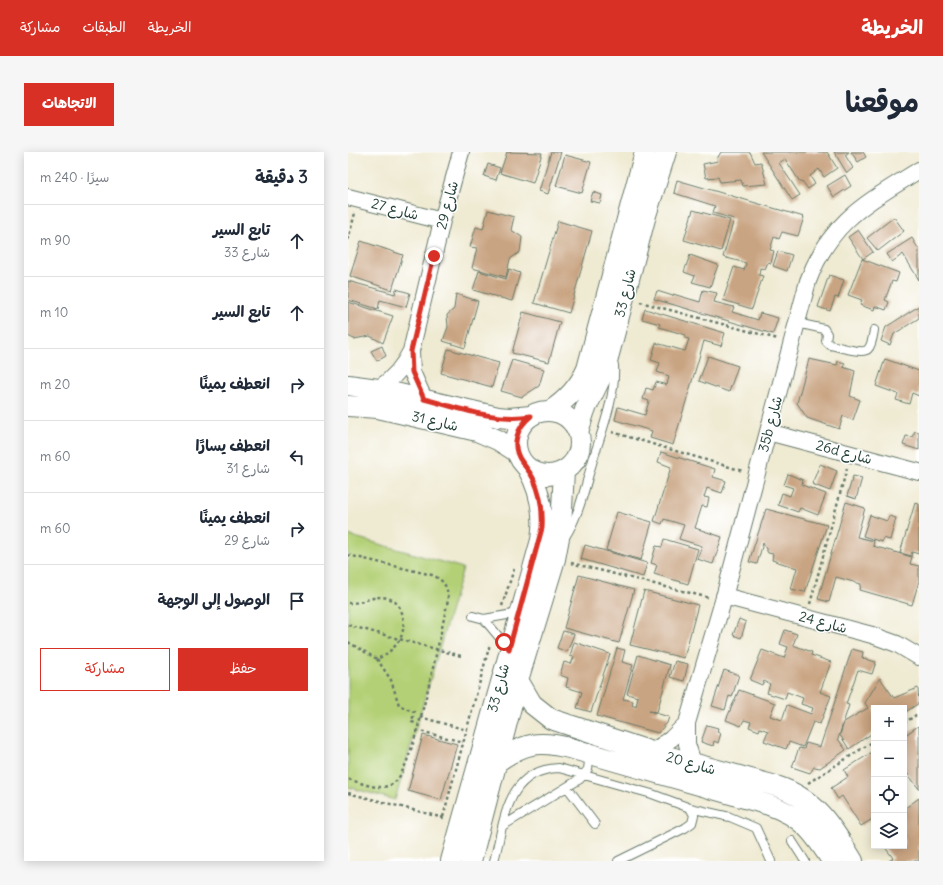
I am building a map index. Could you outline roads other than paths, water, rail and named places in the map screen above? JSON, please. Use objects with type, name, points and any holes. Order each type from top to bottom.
[{"type":"street","name":"شارع 29","points":[[378,389],[401,369],[411,351],[442,221],[461,152]]},
{"type":"street","name":"شارع 33","points":[[550,411],[560,405],[576,389],[587,369],[645,152]]},
{"type":"street","name":"شارع 33","points":[[578,432],[585,410],[605,369],[644,222],[666,152]]},
{"type":"street","name":"35b شارع","points":[[693,763],[687,744],[687,723],[723,599],[808,281],[820,253],[828,240],[848,218],[860,208],[919,170]]},
{"type":"street","name":"شارع 27","points":[[353,198],[442,221]]},
{"type":"street","name":"شارع 29","points":[[411,351],[412,372],[424,399]]},
{"type":"street","name":"شارع 31","points":[[348,386],[378,389],[498,417],[509,418],[531,416]]},
{"type":"street","name":"شارع 31","points":[[348,406],[378,408],[477,431],[498,440],[517,452]]},
{"type":"street","points":[[550,411],[564,415],[570,420],[578,432],[580,447],[578,454],[570,467],[564,472],[542,475],[528,469],[521,462],[517,452],[516,436],[524,421],[537,413],[550,411]]},
{"type":"street","name":"26d شارع","points":[[768,432],[919,472]]},
{"type":"street","name":"شارع 33","points":[[451,861],[542,528],[542,503],[539,491],[528,469]]},
{"type":"street","name":"شارع 33","points":[[471,861],[518,680],[557,552],[564,472]]},
{"type":"street","name":"شارع 24","points":[[723,599],[806,618],[885,639],[919,657]]},
{"type":"street","name":"شارع 20","points":[[518,680],[532,704],[551,719],[652,752],[793,792],[822,814],[853,861]]},
{"type":"street","name":"35b شارع","points":[[652,752],[671,739],[687,723]]},
{"type":"street","name":"شارع 20","points":[[497,762],[520,747],[533,743],[559,745],[780,808],[791,814],[809,828],[832,861]]},
{"type":"lane","points":[[797,323],[824,329],[827,334],[826,342],[830,345],[860,351],[867,351],[874,330]]},
{"type":"lane","points":[[557,552],[577,514],[602,430],[613,380],[611,347]]},
{"type":"lane","points":[[472,616],[484,619],[519,613]]},
{"type":"lane","points":[[484,619],[509,649]]},
{"type":"lane","points":[[504,825],[567,787],[585,774],[590,754]]},
{"type":"lane","points":[[494,861],[512,796],[526,778],[536,772],[559,768],[585,774],[684,804],[690,808],[730,817],[756,828],[771,861]]},
{"type":"lane","points":[[567,787],[595,824]]},
{"type":"lane","points":[[618,861],[685,828],[692,823],[694,815],[690,808]]},
{"type":"lane","points":[[792,841],[805,861]]}]
